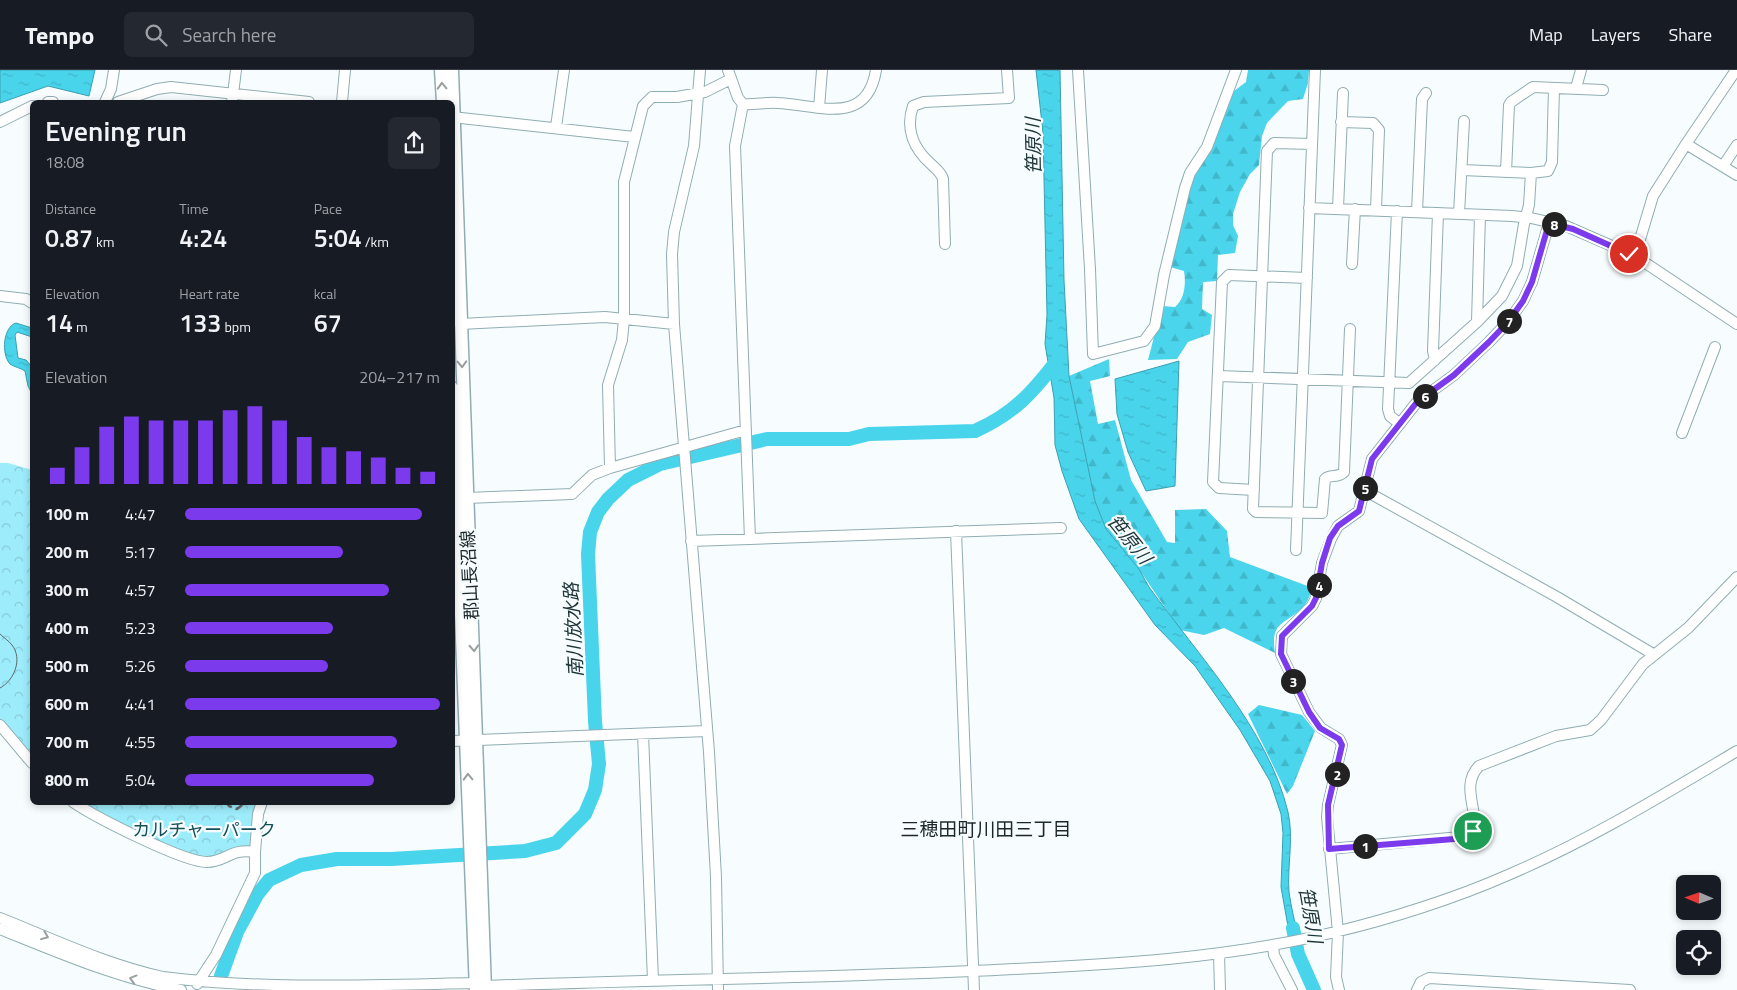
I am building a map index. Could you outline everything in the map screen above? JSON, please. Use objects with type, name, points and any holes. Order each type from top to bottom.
[{"type":"main road","points":[[441,70],[443,100]]},
{"type":"main road","name":"郡山長沼線","points":[[452,70],[453,100]]},
{"type":"main road","name":"郡山長沼線","points":[[455,199],[461,503],[481,988]]},
{"type":"main road","name":"郡山長沼線","points":[[455,426],[461,503]]},
{"type":"street","points":[[107,100],[112,89],[114,70]]},
{"type":"street","points":[[233,98],[236,70]]},
{"type":"street","points":[[342,100],[345,70]]},
{"type":"street","points":[[556,127],[564,70]]},
{"type":"street","points":[[700,70],[694,146],[674,232],[672,254],[674,324],[683,448],[707,731],[716,877],[718,990]]},
{"type":"street","points":[[819,108],[822,70]]},
{"type":"street","points":[[742,104],[778,103],[846,110],[854,106],[871,90],[876,70]]},
{"type":"street","points":[[945,244],[942,173],[918,152],[910,127],[913,106],[924,102],[1009,98],[1007,70]]},
{"type":"street","points":[[1078,70],[1093,354],[1144,340],[1155,326],[1164,275],[1185,188],[1190,173],[1207,147],[1236,70]]},
{"type":"street","points":[[1296,550],[1315,70]]},
{"type":"street","points":[[1576,88],[1581,70]]},
{"type":"street","points":[[1635,256],[1655,192],[1736,70]]},
{"type":"street","points":[[610,468],[608,385],[622,340],[624,319],[625,233],[623,193],[625,173],[643,106],[652,97],[677,97],[711,91],[729,75],[742,104],[735,146],[750,539]]},
{"type":"street","points":[[124,100],[171,86],[233,98],[270,100]]},
{"type":"street","points":[[1506,172],[1510,103],[1530,87],[1603,90]]},
{"type":"street","points":[[1462,170],[1545,173],[1551,166],[1554,88]]},
{"type":"street","points":[[1417,212],[1422,99],[1426,92]]},
{"type":"street","points":[[1338,208],[1343,93]]},
{"type":"street","points":[[0,122],[30,107]]},
{"type":"street","points":[[455,117],[634,137]]},
{"type":"street","points":[[1459,214],[1464,121]]},
{"type":"street","points":[[1341,122],[1373,123],[1379,130],[1376,210]]},
{"type":"street","points":[[1312,144],[1274,143],[1268,149],[1253,509],[1256,512],[1322,512],[1325,479],[1328,476],[1341,475],[1344,472],[1350,329]]},
{"type":"street","points":[[1686,144],[1737,175]]},
{"type":"street","points":[[1723,166],[1737,145]]},
{"type":"street","points":[[1218,376],[1409,383],[1477,322],[1502,296],[1515,271],[1525,217],[1530,205],[1530,173]]},
{"type":"street","points":[[1309,208],[1525,217],[1573,229],[1635,256],[1737,324]]},
{"type":"street","points":[[1352,264],[1355,209]]},
{"type":"street","points":[[1397,211],[1389,415],[1400,424]]},
{"type":"street","points":[[1435,360],[1433,348],[1438,213]]},
{"type":"street","points":[[1477,322],[1480,215]]},
{"type":"street","points":[[1339,990],[1336,977],[1338,932],[1329,849],[1328,805],[1342,745],[1339,739],[1320,728],[1309,712],[1281,654],[1280,642],[1287,630],[1312,606],[1316,598],[1322,563],[1330,538],[1338,526],[1359,511],[1372,459],[1417,402],[1454,375],[1508,322],[1532,282],[1549,223]]},
{"type":"street","points":[[1254,490],[1219,488],[1213,482],[1222,282],[1229,275],[1307,278]]},
{"type":"street","points":[[0,296],[30,301]]},
{"type":"street","points":[[458,322],[582,318],[624,319],[674,324]]},
{"type":"street","points":[[1682,433],[1715,347]]},
{"type":"street","points":[[461,503],[572,494],[592,475],[610,468],[746,430]]},
{"type":"street","points":[[1364,490],[1557,597],[1653,654]]},
{"type":"street","points":[[691,541],[1061,528]]},
{"type":"street","points":[[956,531],[974,990]]},
{"type":"street","points":[[1329,849],[1471,836],[1474,828],[1470,782],[1472,774],[1479,766],[1556,736],[1590,730],[1601,720],[1633,675],[1653,654],[1688,628],[1737,577]]},
{"type":"street","points":[[0,725],[30,762]]},
{"type":"street","points":[[455,741],[707,731]]},
{"type":"street","points":[[643,734],[653,980]]},
{"type":"street","points":[[0,918],[111,963],[163,977],[202,984],[266,989],[481,988],[653,980],[974,971],[1147,962],[1273,946],[1338,932],[1450,897],[1508,876],[1563,850],[1647,804],[1737,751]]},
{"type":"street","points":[[79,805],[132,833],[191,859],[216,861],[236,852],[255,852]]},
{"type":"street","points":[[202,984],[255,873],[258,814],[261,805]]},
{"type":"street","points":[[0,930],[72,960],[109,972],[181,990]]},
{"type":"street","points":[[1273,946],[1274,955],[1292,990]]},
{"type":"street","points":[[1219,954],[1220,990]]},
{"type":"street","points":[[1417,990],[1421,982],[1429,978],[1630,990]]},
{"type":"green space","points":[[1248,70],[1309,70],[1308,83],[1303,99],[1288,101],[1267,123],[1262,136],[1259,165],[1250,174],[1240,192],[1233,214],[1233,225],[1238,236],[1235,253],[1218,255],[1217,281],[1203,282],[1202,309],[1212,315],[1210,334],[1188,342],[1177,359],[1148,360],[1162,306],[1175,307],[1181,300],[1184,290],[1184,271],[1170,267],[1190,184],[1234,91],[1246,82]]},
{"type":"green space","points":[[1109,359],[1110,376],[1090,381],[1098,424],[1115,420],[1131,480],[1167,542],[1175,543],[1175,510],[1206,509],[1227,531],[1230,557],[1313,588],[1304,606],[1277,629],[1274,642],[1275,653],[1224,628],[1204,635],[1180,630],[1139,569],[1106,529],[1095,501],[1069,376]]},
{"type":"green space","points":[[0,463],[8,463],[30,469],[30,758],[0,723]]},
{"type":"green space","points":[[1259,705],[1302,715],[1315,731],[1293,786],[1287,794],[1248,714]]},
{"type":"green space","name":"カルチャーパーク","points":[[80,805],[264,805],[252,847],[221,857],[190,857]]},
{"type":"water","points":[[0,70],[95,70],[89,96],[48,86],[0,103]]},
{"type":"water","points":[[1036,70],[1060,70],[1064,280],[1069,376],[1095,501],[1106,529],[1139,569],[1149,587],[1209,666],[1248,722],[1265,751],[1278,781],[1290,822],[1289,892],[1298,937],[1290,938],[1281,887],[1283,833],[1281,814],[1270,781],[1240,730],[1195,666],[1155,625],[1079,519],[1062,471],[1055,445],[1054,398],[1045,344],[1047,315],[1043,133]]},
{"type":"water","points":[[16,323],[30,327],[30,336],[17,332],[15,335],[18,358],[26,360],[30,365],[30,390],[25,371],[10,364],[5,354],[6,335],[12,325]]},
{"type":"water","points":[[1179,361],[1175,486],[1146,491],[1128,452],[1117,414],[1115,379]]},
{"type":"waterway","name":"南川放水路","points":[[221,976],[237,932],[257,895],[269,880],[301,865],[337,859],[391,859],[525,851],[556,843],[585,814],[595,790],[599,764],[595,721],[588,554],[590,532],[598,512],[608,499],[628,480],[660,464],[767,439],[849,439],[869,434],[975,431],[1012,409],[1032,391],[1059,358]]},
{"type":"waterway","name":"笹原川","points":[[1293,928],[1298,954],[1314,990]]},
{"type":"tram line","points":[[0,634],[12,645],[17,657],[13,675],[0,688]]},
{"type":"railway","points":[[228,805],[237,809],[242,805]]},
{"type":"district","name":"三穂田町川田三丁目","points":[[986,829]]},
{"type":"route","points":[[1473,831],[1472,836],[1468,838],[1329,849],[1328,805],[1342,745],[1339,739],[1320,728],[1309,712],[1281,654],[1280,642],[1287,630],[1312,606],[1316,598],[1322,563],[1330,538],[1338,526],[1359,511],[1368,468],[1372,459],[1417,402],[1454,375],[1508,322],[1523,301],[1532,282],[1549,223],[1566,226],[1629,254]]}]
